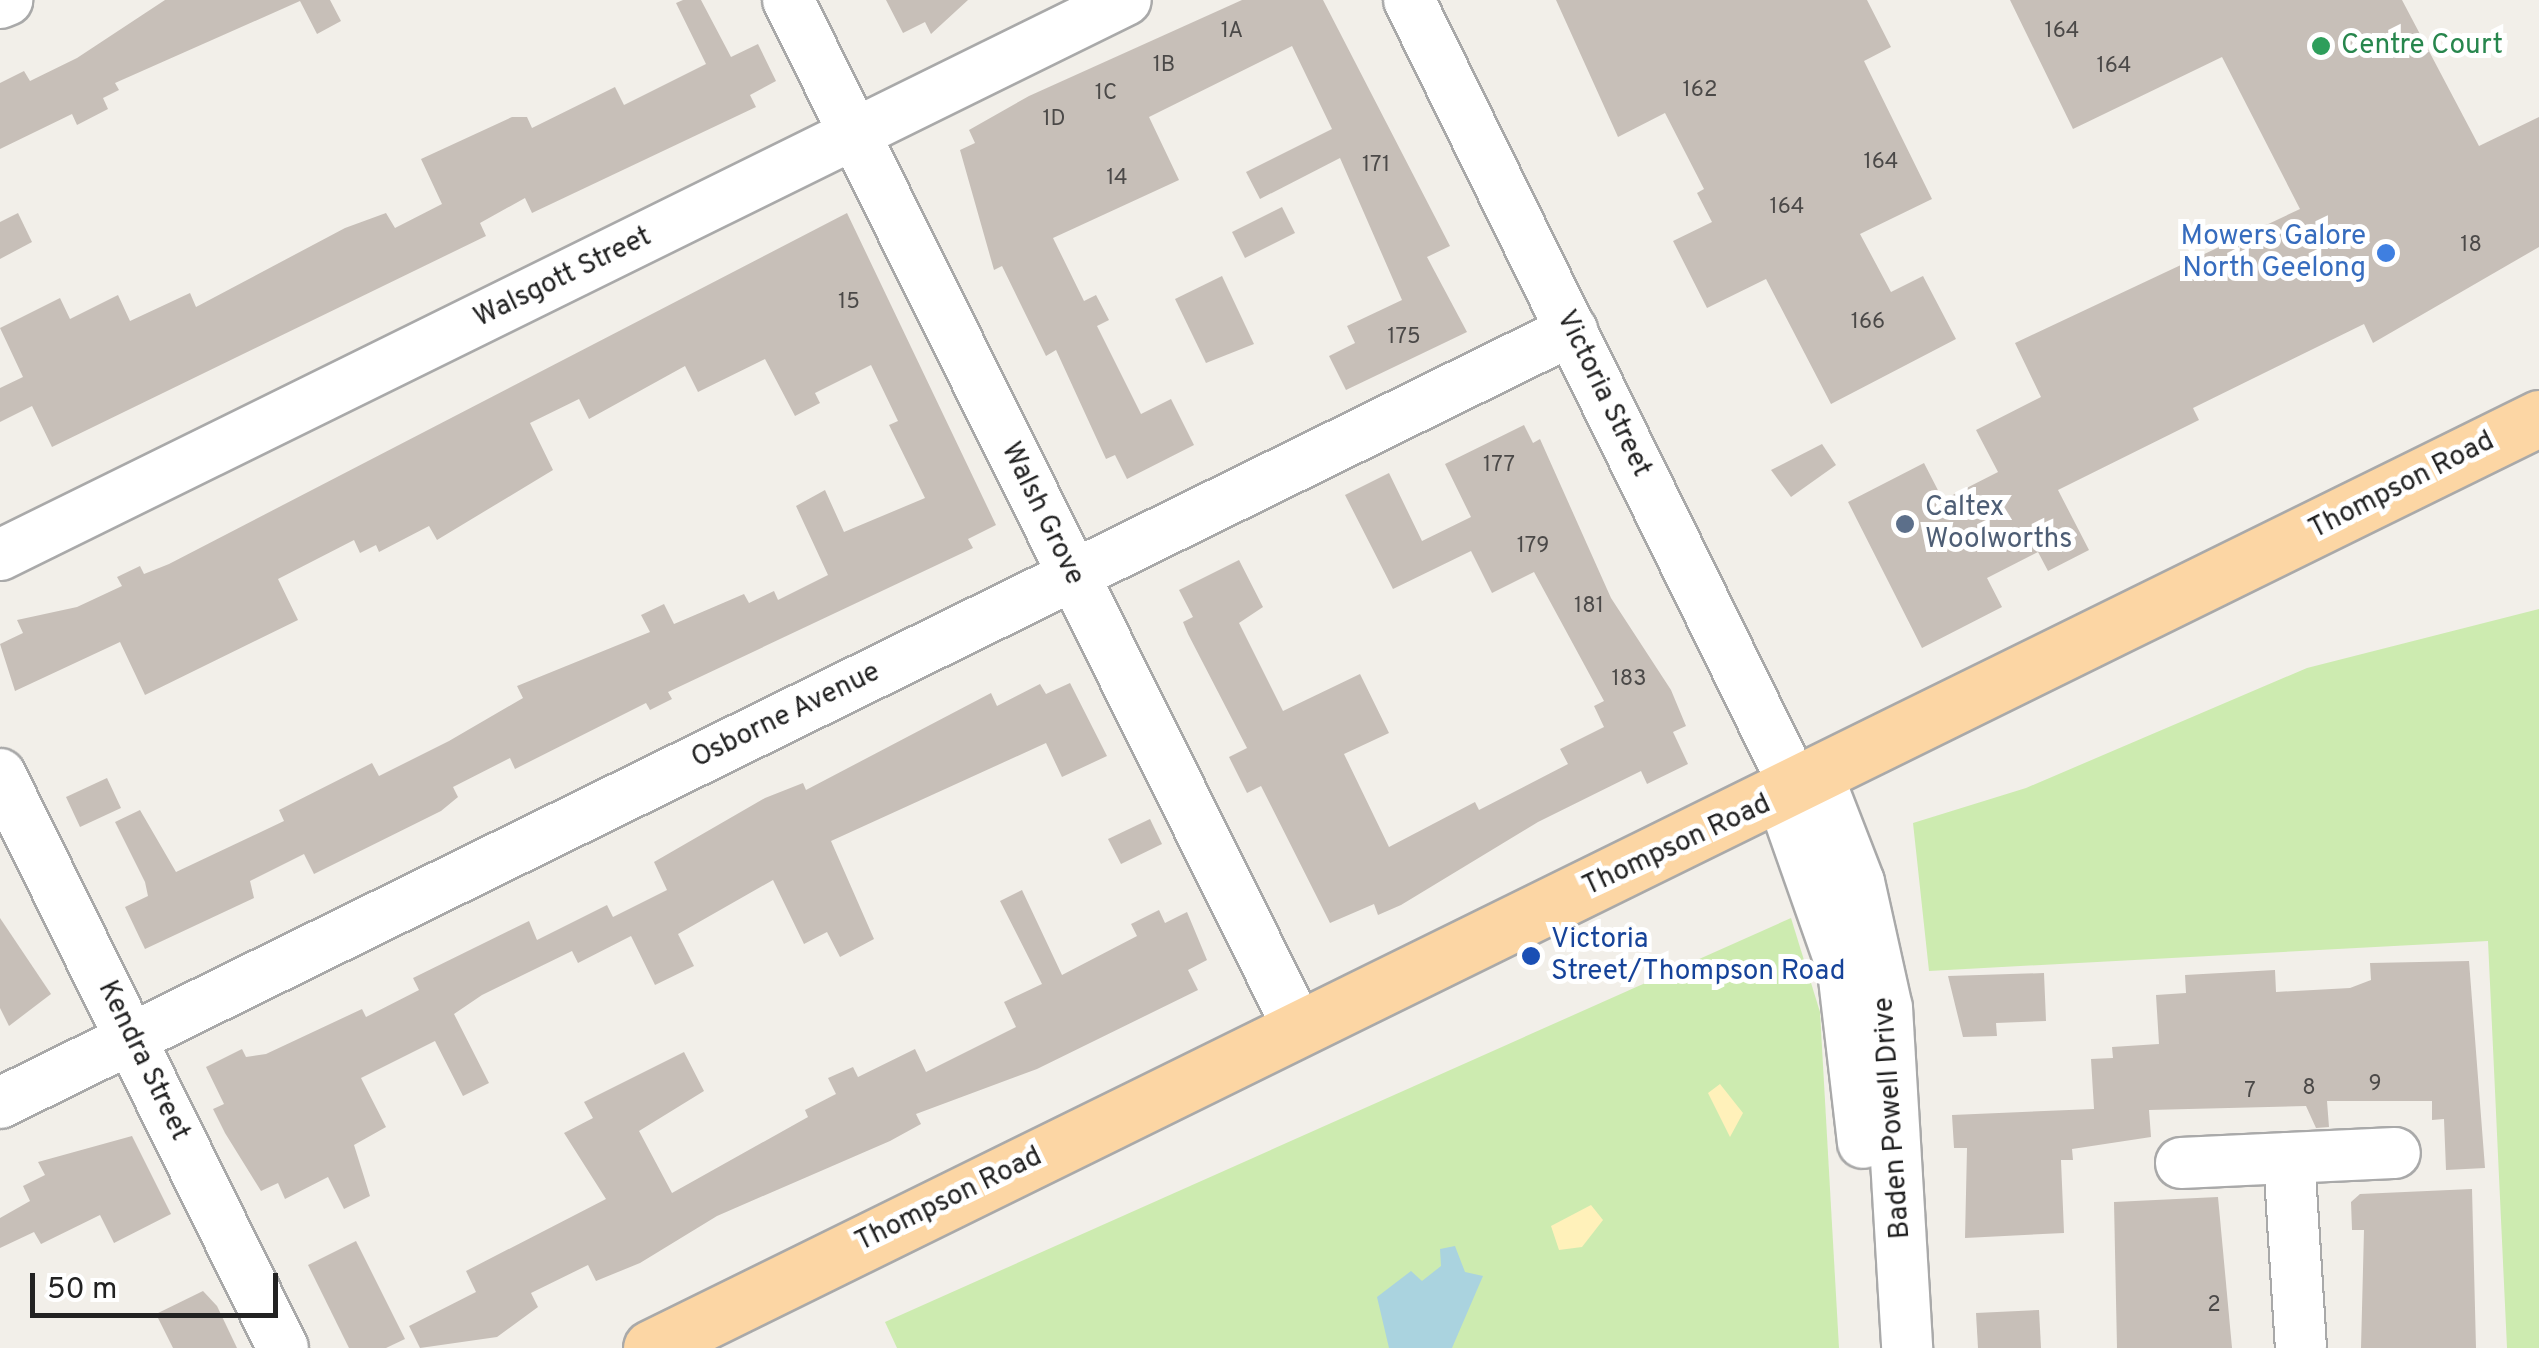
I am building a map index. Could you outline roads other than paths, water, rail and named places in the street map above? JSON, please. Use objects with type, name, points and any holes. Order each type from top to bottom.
[{"type":"main road","name":"Thompson Road","points":[[651,1348],[1298,1027],[1799,788],[2539,418]]},
{"type":"street","name":"Walsh Grove","points":[[788,0],[1298,1027]]},
{"type":"street","name":"Walsgott Street","points":[[0,555],[1126,0]]},
{"type":"street","name":"Victoria Street","points":[[1409,0],[1799,788]]},
{"type":"street","name":"Osborne Avenue","points":[[0,1104],[1572,330]]},
{"type":"street","name":"Kendra Street","points":[[0,774],[283,1348]]},
{"type":"street","name":"Baden Powell Drive","points":[[1799,788],[1853,1020],[1874,1348]]},
{"type":"street","name":"Baden Powell Drive","points":[[1799,788],[1859,882],[1888,1008],[1907,1348]]},
{"type":"street","points":[[2181,1164],[2394,1153]]},
{"type":"street","points":[[2289,1158],[2300,1348]]},
{"type":"water","points":[[1455,1246],[1465,1272],[1483,1276],[1452,1348],[1389,1348],[1377,1297],[1411,1271],[1422,1281],[1441,1266],[1440,1249]]},
{"type":"place","name":"Centre Court","points":[[2321,46]]},
{"type":"place","name":"Mowers Galore North Geelong","points":[[2386,253]]},
{"type":"place","name":"Caltex Woolworths","points":[[1905,524]]},
{"type":"place","name":"Victoria Street/Thompson Road","points":[[1531,956]]}]
